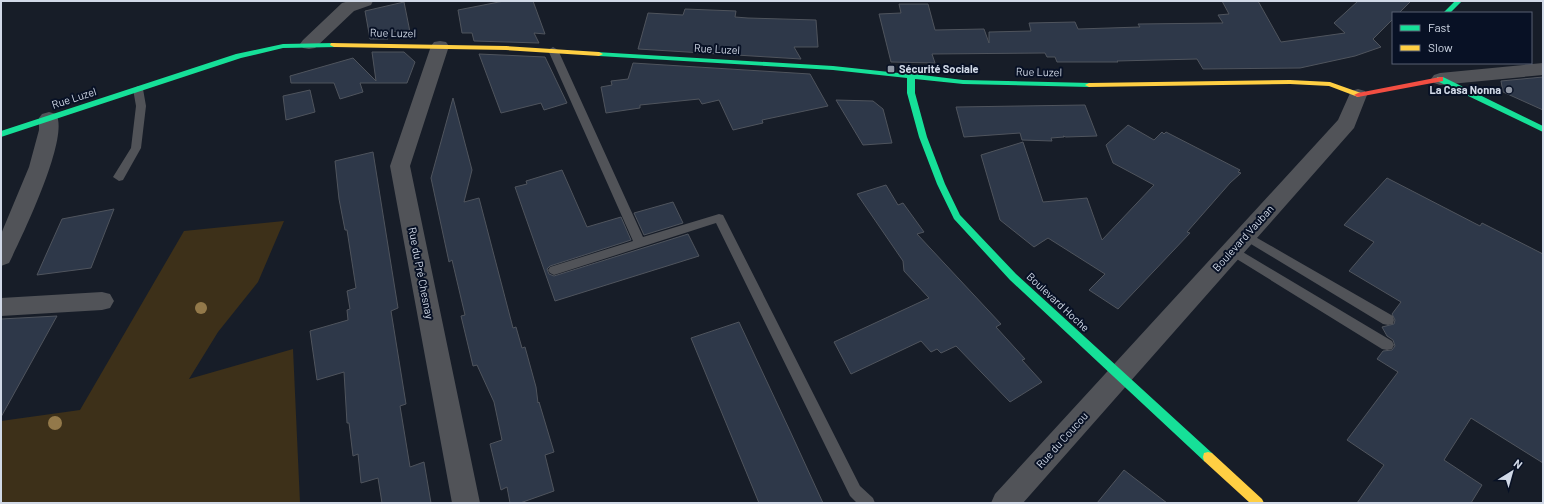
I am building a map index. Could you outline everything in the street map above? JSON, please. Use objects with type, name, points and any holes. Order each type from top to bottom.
[{"type":"street","points":[[309,44],[348,7],[365,1]]},
{"type":"street","points":[[1447,12],[1459,1]]},
{"type":"street","name":"Rue Luzel","points":[[1,134],[266,49],[309,44],[440,46],[553,50],[833,68],[911,75],[963,82],[1050,85],[1290,82],[1330,84],[1358,95]]},
{"type":"street","name":"Rue du Pré Chesnay","points":[[440,46],[400,166],[466,503]]},
{"type":"street","points":[[1358,95],[1437,73],[1543,69]]},
{"type":"street","points":[[1437,73],[1489,104],[1543,129]]},
{"type":"street","name":"Boulevard Hoche","points":[[911,75],[911,93],[923,137],[941,184],[957,217],[1013,276],[1119,376],[1258,503]]},
{"type":"street","name":"Boulevard Vauban","points":[[1119,376],[1347,124],[1358,95]]},
{"type":"street","points":[[1,257],[29,192],[48,138],[50,126],[49,118]]},
{"type":"street","points":[[1,307],[102,301]]},
{"type":"street","name":"Rue du Coucou","points":[[1005,503],[1119,376]]},
{"type":"lane","points":[[553,50],[640,243]]},
{"type":"lane","points":[[119,178],[136,148],[141,106],[138,89]]},
{"type":"lane","points":[[554,270],[719,218],[855,491],[868,503]]},
{"type":"lane","points":[[1238,243],[1388,320]]},
{"type":"lane","points":[[1238,243],[1387,345]]},
{"type":"shaded area","points":[[284,221],[258,282],[218,332],[189,379],[293,349],[300,503],[1,503],[1,421],[80,410],[184,231]]},
{"type":"building","points":[[504,1],[533,1],[545,34],[534,33],[539,43],[474,41],[472,33],[462,33],[458,10]]},
{"type":"building","points":[[1222,1],[1258,1],[1281,42],[1345,33],[1334,23],[1358,1],[1411,1],[1400,12],[1392,12],[1392,20],[1373,39],[1381,47],[1355,56],[1300,68],[1203,69],[1197,59],[1117,61],[1118,62],[1057,62],[1055,57],[1047,57],[1045,53],[932,54],[935,63],[891,62],[879,14],[901,13],[899,4],[928,4],[935,30],[984,29],[989,43],[989,32],[1031,31],[1029,23],[1075,22],[1078,29],[1140,27],[1138,24],[1223,23],[1218,15],[1229,14]]},
{"type":"building","points":[[404,2],[410,32],[378,31],[388,39],[370,39],[365,11]]},
{"type":"building","points":[[685,9],[736,11],[735,17],[816,20],[818,47],[794,47],[801,59],[638,49],[648,13],[683,15]]},
{"type":"building","points":[[372,52],[404,52],[415,62],[407,83],[360,83],[363,92],[340,99],[334,83],[291,83],[290,76],[353,58],[376,81]]},
{"type":"building","points":[[479,54],[545,57],[567,103],[544,110],[541,103],[501,113]]},
{"type":"building","points":[[633,63],[810,74],[828,106],[762,120],[763,123],[733,130],[719,100],[702,104],[699,99],[640,105],[640,108],[606,113],[601,87],[612,85],[611,81],[628,79]]},
{"type":"building","points":[[1543,77],[1543,110],[1503,92],[1501,81]]},
{"type":"building","points":[[310,90],[315,112],[286,120],[283,96]]},
{"type":"building","points":[[453,98],[472,170],[464,202],[479,198],[513,328],[516,327],[522,348],[525,347],[536,387],[538,403],[539,402],[554,452],[545,455],[554,491],[520,503],[510,503],[507,487],[501,490],[490,444],[502,440],[494,402],[477,365],[473,366],[461,316],[465,315],[452,260],[449,262],[431,178]]},
{"type":"building","points":[[836,100],[873,101],[883,109],[892,143],[863,145]]},
{"type":"building","points":[[1085,105],[1097,136],[1063,136],[1064,137],[1051,138],[1052,141],[1022,140],[1020,133],[964,137],[956,107]]},
{"type":"building","points":[[1128,125],[1154,140],[1162,132],[1164,134],[1166,132],[1240,170],[1238,172],[1241,173],[1230,183],[1187,232],[1190,233],[1118,309],[1089,290],[1105,274],[1048,238],[1034,247],[1000,220],[981,155],[1023,142],[1043,202],[1087,198],[1102,240],[1154,185],[1113,163],[1106,145]]},
{"type":"building","points":[[373,152],[398,308],[391,311],[406,404],[400,406],[410,467],[424,462],[431,503],[382,503],[378,478],[361,483],[358,454],[353,456],[349,423],[347,423],[344,372],[317,380],[310,331],[348,320],[347,310],[350,309],[347,291],[356,288],[347,230],[345,230],[339,199],[335,161]]},
{"type":"building","points":[[562,170],[587,227],[621,217],[631,240],[550,266],[547,269],[549,274],[554,276],[688,234],[699,256],[555,301],[515,187],[527,184],[526,181]]},
{"type":"building","points":[[1387,178],[1480,226],[1482,223],[1543,254],[1543,463],[1471,418],[1444,460],[1482,485],[1471,503],[1357,503],[1384,465],[1347,440],[1398,372],[1377,359],[1383,351],[1392,350],[1395,346],[1393,340],[1387,336],[1382,327],[1394,324],[1395,320],[1392,314],[1401,302],[1349,271],[1374,242],[1344,225]]},
{"type":"building","points":[[886,185],[898,205],[903,203],[924,232],[917,234],[1001,324],[996,327],[1025,359],[1022,360],[1042,382],[1010,402],[956,346],[941,353],[937,349],[931,352],[921,341],[851,374],[834,342],[929,298],[904,271],[903,261],[857,194]]},
{"type":"building","points":[[673,202],[683,223],[644,235],[634,213]]},
{"type":"building","points":[[114,209],[91,268],[37,275],[62,219]]},
{"type":"building","points":[[57,316],[1,417],[1,319]]},
{"type":"building","points":[[739,322],[823,503],[759,503],[691,338]]},
{"type":"building","points":[[1124,470],[1133,477],[1167,503],[1097,503]]},
{"type":"traffic: fast","points":[[1447,12],[1459,1]]},
{"type":"traffic: fast","points":[[1,134],[239,56],[283,46],[334,45]]},
{"type":"traffic: fast","points":[[599,54],[833,68],[963,82],[1089,85]]},
{"type":"traffic: fast","points":[[911,75],[911,93],[923,137],[941,184],[957,217],[1013,277],[1208,457]]},
{"type":"traffic: fast","points":[[1440,79],[1543,129]]},
{"type":"traffic: slow","points":[[334,45],[506,48],[599,54]]},
{"type":"traffic: slow","points":[[1089,85],[1290,82],[1330,84],[1358,95]]},
{"type":"traffic: slow","points":[[1208,457],[1258,503]]},
{"type":"traffic: jam","points":[[1358,95],[1440,79]]},
{"type":"place","name":"Sécurité Sociale","points":[[891,69]]},
{"type":"place","name":"La Casa Nonna","points":[[1509,90]]}]
